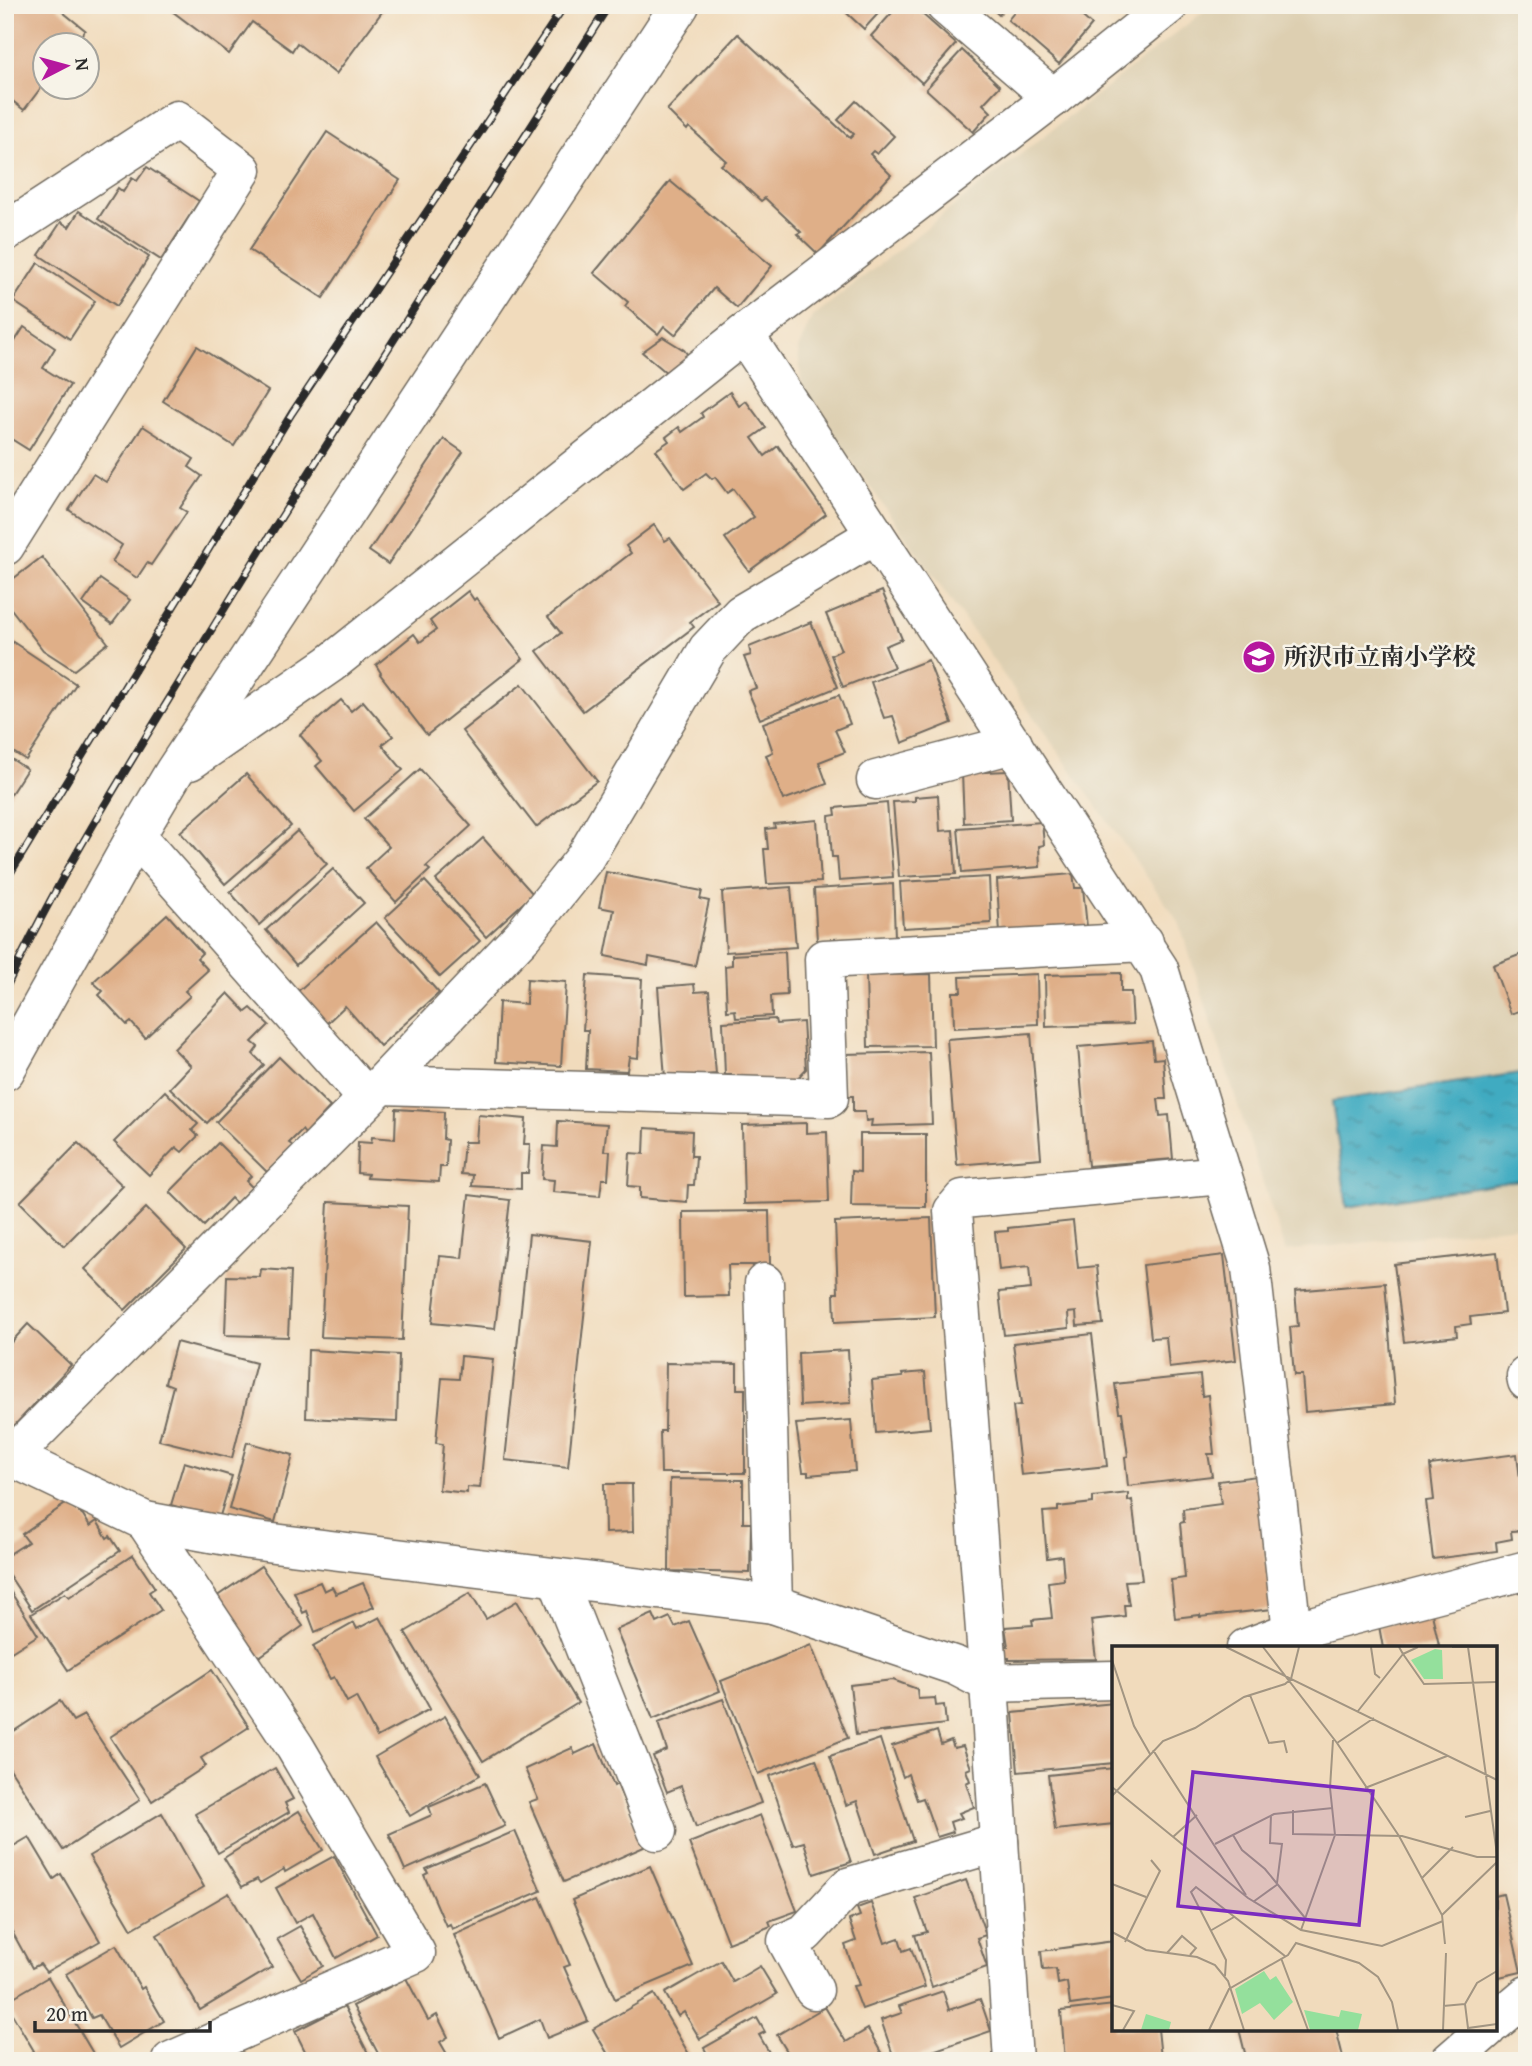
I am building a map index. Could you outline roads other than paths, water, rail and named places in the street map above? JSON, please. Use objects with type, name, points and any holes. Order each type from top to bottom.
[{"type":"street","points":[[5,1071],[174,772],[680,5]]},
{"type":"street","points":[[945,5],[1053,98]]},
{"type":"street","points":[[174,772],[330,664],[744,334],[1053,98],[1169,5]]},
{"type":"street","points":[[5,232],[177,120],[242,170],[5,546]]},
{"type":"street","points":[[744,334],[1144,942],[1159,969],[1251,1268],[1292,1632]]},
{"type":"street","points":[[876,535],[741,614],[708,649],[583,859],[523,935],[374,1092],[8,1455],[145,1521],[249,1540],[773,1604],[956,1666],[989,1683],[1112,1680]]},
{"type":"street","points":[[876,780],[1013,744]]},
{"type":"street","points":[[136,836],[374,1092],[829,1098],[824,959],[1144,942]]},
{"type":"street","points":[[1013,2061],[989,1683],[953,1211],[963,1199],[1222,1175]]},
{"type":"street","points":[[764,1283],[773,1604]]},
{"type":"street","points":[[145,1521],[295,1747],[416,1953],[171,2061]]},
{"type":"street","points":[[1252,1646],[1292,1632],[1527,1570]]},
{"type":"street","points":[[556,1578],[657,1831]]},
{"type":"street","points":[[814,1990],[787,1941],[805,1933],[848,1887],[999,1842]]},
{"type":"street","points":[[1497,2020],[1527,1995]]},
{"type":"street","points":[[1450,2061],[1485,2031]]},
{"type":"water","points":[[1527,1072],[1527,1179],[1347,1207],[1332,1101]]},
{"type":"railway","points":[[5,882],[292,413],[565,5]]},
{"type":"railway","points":[[5,990],[75,857],[253,562],[609,5]]},
{"type":"place","name":"所沢市立南小学校","points":[[1259,657]]}]
